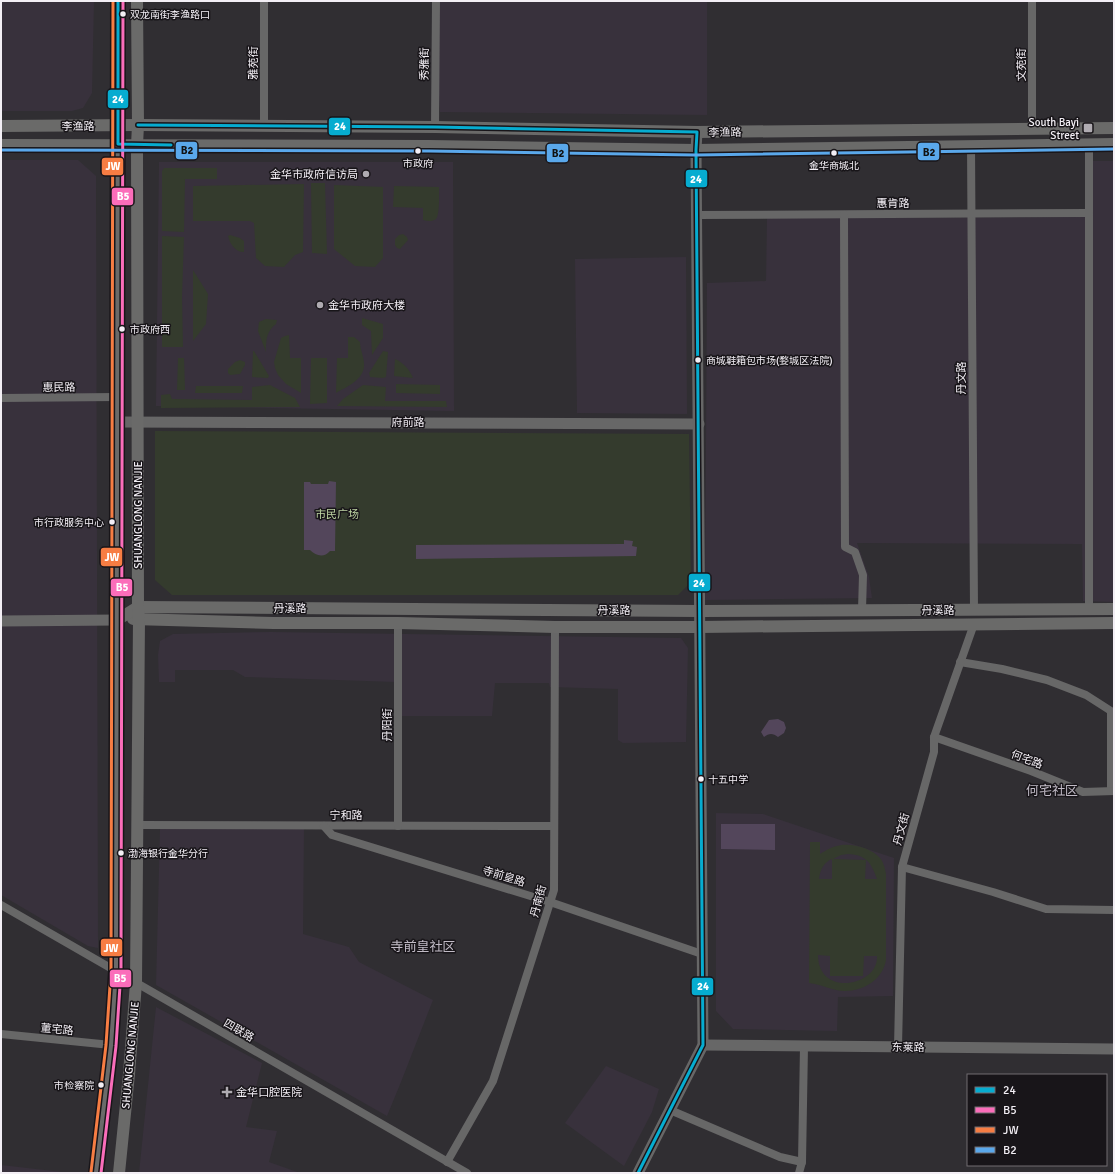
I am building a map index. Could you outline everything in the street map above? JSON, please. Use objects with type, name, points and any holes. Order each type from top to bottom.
[{"type":"main road","points":[[96,1173],[111,1045],[116,971],[118,1]]},
{"type":"main road","name":"SHUANGLONG NANJIE","points":[[119,1173],[136,983],[139,619],[137,1]]},
{"type":"main road","name":"李渔路","points":[[1,126],[138,125],[434,127],[697,132],[1114,128]]},
{"type":"main road","name":"李渔路","points":[[1,144],[421,146],[696,150],[1114,144]]},
{"type":"main road","points":[[117,620],[138,606]]},
{"type":"main road","name":"丹溪路","points":[[138,606],[700,611],[1114,609]]},
{"type":"main road","name":"丹溪路","points":[[117,620],[139,619],[274,623],[398,623],[555,627],[1114,623]]},
{"type":"street","name":"雅苑街","points":[[264,1],[264,126]]},
{"type":"street","name":"秀雅街","points":[[434,127],[436,1]]},
{"type":"street","name":"文苑街","points":[[1032,1],[1032,129]]},
{"type":"street","points":[[638,1173],[703,1045],[699,627],[697,132]]},
{"type":"street","points":[[1089,144],[1089,609]]},
{"type":"street","name":"丹文路","points":[[970,146],[974,610]]},
{"type":"street","name":"惠肯路","points":[[697,215],[1089,213]]},
{"type":"street","points":[[844,215],[845,547],[855,552],[863,575],[862,610]]},
{"type":"street","name":"惠民路","points":[[1,398],[117,397]]},
{"type":"street","name":"府前路","points":[[117,422],[699,424]]},
{"type":"street","name":"丹溪路","points":[[1,620],[117,620]]},
{"type":"street","name":"丹阳街","points":[[398,623],[398,826]]},
{"type":"street","name":"丹文街","points":[[898,1047],[902,866],[934,752],[934,737],[974,624]]},
{"type":"street","name":"丹南街","points":[[447,1162],[493,1082],[554,890],[555,627]]},
{"type":"street","points":[[960,662],[1002,668],[1047,680],[1086,695],[1111,711],[1112,791]]},
{"type":"street","name":"何宅路","points":[[934,737],[1031,771],[1083,792],[1112,791]]},
{"type":"street","name":"宁和路","points":[[137,825],[554,826]]},
{"type":"street","name":"寺前皇路","points":[[324,826],[332,835],[550,902],[702,954]]},
{"type":"street","points":[[902,866],[1046,909],[1114,910]]},
{"type":"street","name":"四联路","points":[[2,907],[467,1173]]},
{"type":"street","name":"董宅路","points":[[1,1034],[111,1045]]},
{"type":"street","name":"东莱路","points":[[703,1045],[1114,1049]]},
{"type":"street","points":[[799,1173],[802,1162],[804,1046]]},
{"type":"street","points":[[670,1110],[780,1158],[802,1162]]},
{"type":"shaded area","points":[[1,1],[94,1],[92,93],[83,108],[72,111],[1,111]]},
{"type":"shaded area","points":[[433,1],[707,1],[707,115],[440,112]]},
{"type":"shaded area","points":[[1,160],[78,160],[96,176],[98,948],[88,946],[1,895]]},
{"type":"shaded area","points":[[1085,161],[1114,161],[1114,602],[1083,601],[1082,544],[857,543],[869,577],[872,598],[705,600],[707,283],[766,281],[767,218],[1086,217]]},
{"type":"shaded area","points":[[159,162],[453,162],[454,411],[156,406]]},
{"type":"shaded area","points":[[686,257],[687,414],[577,413],[575,259]]},
{"type":"shaded area","points":[[329,481],[336,482],[335,551],[330,551],[325,555],[320,555],[315,554],[310,550],[304,550],[304,482],[310,482],[311,484],[328,484]]},
{"type":"shaded area","points":[[624,540],[633,541],[632,546],[637,547],[636,556],[416,559],[416,545],[624,544]]},
{"type":"shaded area","points":[[271,632],[681,638],[688,648],[686,742],[623,743],[618,740],[618,689],[550,687],[549,683],[495,683],[492,716],[395,716],[396,682],[245,677],[233,670],[175,670],[175,682],[159,682],[158,655],[160,641],[173,634]]},
{"type":"shaded area","points":[[778,719],[784,722],[786,728],[784,733],[778,737],[771,734],[764,737],[761,732],[769,720]]},
{"type":"shaded area","points":[[716,813],[763,814],[894,858],[893,996],[838,997],[837,1031],[733,1029],[716,1011]]},
{"type":"shaded area","points":[[721,824],[775,824],[775,850],[721,849]]},
{"type":"shaded area","points":[[304,828],[303,934],[349,947],[359,962],[433,1000],[387,1116],[156,985],[160,829]]},
{"type":"shaded area","points":[[156,1007],[262,1063],[246,1127],[277,1131],[269,1162],[300,1173],[139,1173]]},
{"type":"shaded area","points":[[606,1066],[659,1089],[652,1112],[624,1166],[565,1123]]},
{"type":"shaded area","points":[[1,1165],[71,1173],[1,1173]]},
{"type":"green space","points":[[164,168],[217,168],[217,179],[185,179],[184,232],[162,231],[162,171]]},
{"type":"green space","points":[[311,183],[325,183],[327,254],[312,253]]},
{"type":"green space","points":[[304,184],[303,252],[295,255],[284,267],[265,266],[256,258],[254,223],[250,221],[193,221],[193,186]]},
{"type":"green space","points":[[334,185],[383,187],[383,258],[375,267],[355,266],[334,249]]},
{"type":"green space","points":[[394,186],[439,187],[439,209],[436,219],[431,221],[423,220],[423,208],[393,207]]},
{"type":"green space","points":[[403,234],[408,240],[400,249],[395,245],[395,239],[399,235]]},
{"type":"green space","points":[[230,235],[244,241],[244,252],[238,251],[233,247],[228,236]]},
{"type":"green space","points":[[162,236],[184,237],[182,296],[183,347],[162,347]]},
{"type":"green space","points":[[193,270],[208,294],[206,324],[193,341]]},
{"type":"green space","points":[[362,318],[383,324],[383,338],[372,355],[371,331],[362,325]]},
{"type":"green space","points":[[266,319],[277,320],[276,324],[267,336],[266,352],[258,331],[259,322]]},
{"type":"green space","points":[[289,335],[290,358],[301,358],[301,393],[286,384],[278,375],[275,368],[274,362],[281,338]]},
{"type":"green space","points":[[348,337],[354,337],[360,342],[364,361],[363,372],[357,380],[336,393],[337,358],[348,358]]},
{"type":"green space","points":[[253,351],[269,376],[268,378],[252,377]]},
{"type":"green space","points":[[383,351],[388,352],[386,377],[370,377],[369,373]]},
{"type":"green space","points":[[178,358],[184,358],[185,390],[177,390]]},
{"type":"green space","points":[[311,358],[327,358],[327,403],[310,404]]},
{"type":"green space","points":[[395,359],[406,367],[413,378],[394,376]]},
{"type":"green space","points":[[240,360],[245,362],[245,365],[240,374],[230,375],[228,373],[228,369],[235,362]]},
{"type":"green space","points":[[396,384],[440,385],[440,394],[396,393]]},
{"type":"green space","points":[[270,385],[295,398],[300,407],[161,408],[161,395],[170,394],[172,399],[252,400],[252,387]]},
{"type":"green space","points":[[363,385],[386,387],[385,401],[446,401],[447,407],[337,406],[343,399]]},
{"type":"green space","points":[[196,386],[243,386],[242,393],[195,393]]},
{"type":"green space","name":"市民广场","points":[[155,431],[689,434],[691,582],[678,595],[172,595],[155,580]]},
{"type":"green space","points":[[810,842],[820,842],[820,854],[828,849],[842,845],[854,845],[867,849],[881,859],[886,874],[886,960],[884,967],[872,983],[859,989],[840,991],[809,983]],"holes":[[[841,855],[860,856],[866,860],[833,859]],[[832,859],[832,879],[819,879],[820,872],[823,867]],[[866,860],[873,868],[877,879],[865,879]],[[818,955],[830,956],[830,976],[863,976],[864,956],[877,956],[875,966],[869,975],[848,983],[837,982],[828,978],[821,969]]]},
{"type":"transit line","name":"JW","points":[[91,1172],[106,1045],[111,971],[113,1]]},
{"type":"transit line","name":"24","points":[[118,1],[118,144],[171,145]]},
{"type":"transit line","name":"B5","points":[[101,1173],[116,1046],[121,971],[123,1]]},
{"type":"transit line","name":"24","points":[[138,125],[435,127],[697,132],[703,1045],[638,1173]]},
{"type":"transit line","name":"B2","points":[[1,150],[429,151],[696,155],[1114,149]]},
{"type":"place","name":"双龙南街李渔路口","points":[[123,14]]},
{"type":"place","name":"South Bayi Street","points":[[1088,128]]},
{"type":"place","name":"市政府","points":[[418,151]]},
{"type":"place","name":"金华商城北","points":[[834,153]]},
{"type":"place","name":"金华市政府信访局","points":[[366,174]]},
{"type":"place","name":"金华市政府大楼","points":[[320,305]]},
{"type":"place","name":"市政府西","points":[[122,329]]},
{"type":"place","name":"商城鞋箱包市场(婺城区法院)","points":[[698,360]]},
{"type":"place","name":"市行政服务中心","points":[[112,522]]},
{"type":"place","name":"十五中学","points":[[701,779]]},
{"type":"place","name":"渤海银行金华分行","points":[[121,853]]},
{"type":"place","name":"市检察院","points":[[101,1085]]},
{"type":"place","name":"金华口腔医院","points":[[227,1092]]},
{"type":"district","name":"何宅社区","points":[[1052,790]]},
{"type":"district","name":"寺前皇社区","points":[[423,946]]}]
